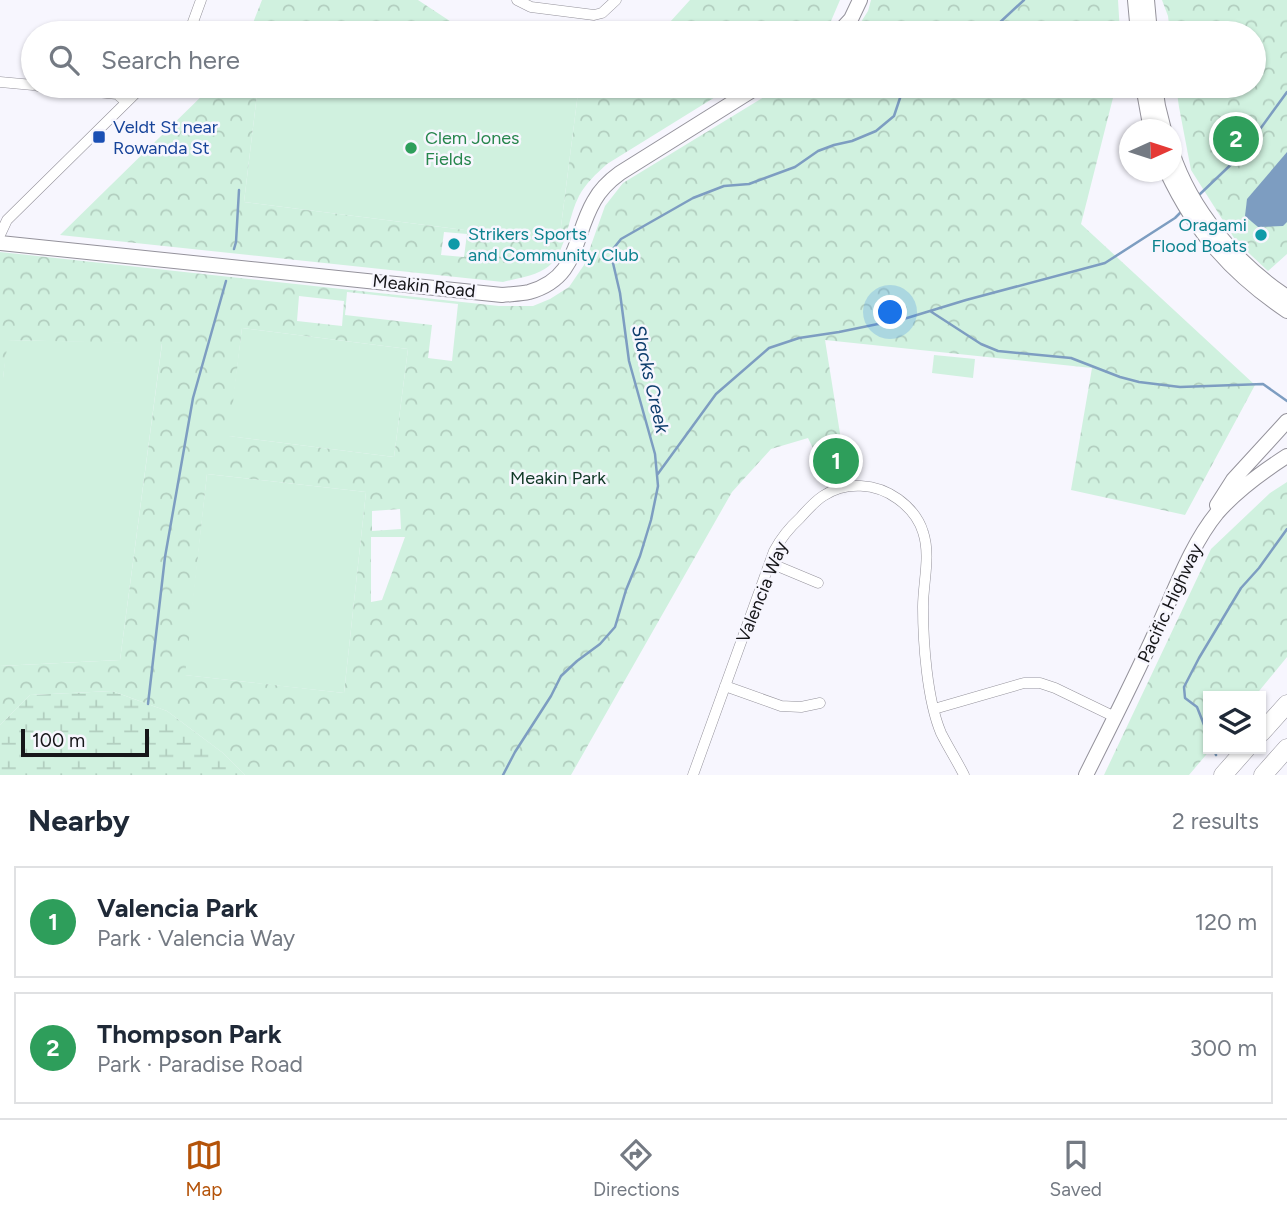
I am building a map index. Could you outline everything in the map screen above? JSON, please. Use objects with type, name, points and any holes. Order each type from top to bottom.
[{"type":"highway","points":[[1266,727],[1287,704]]},
{"type":"highway","points":[[1263,775],[1287,748]]},
{"type":"highway","points":[[1223,775],[1242,754]]},
{"type":"main road","points":[[848,21],[860,0]]},
{"type":"main road","points":[[1135,0],[1137,21]]},
{"type":"main road","points":[[1147,0],[1149,21]]},
{"type":"main road","name":"Meakin Road","points":[[0,243],[502,295],[529,292],[562,273],[575,253],[593,202],[604,186],[620,173],[740,98]]},
{"type":"main road","points":[[1145,98],[1149,119]]},
{"type":"main road","points":[[1157,98],[1161,119]]},
{"type":"main road","points":[[1177,182],[1242,277],[1287,310]]},
{"type":"main road","points":[[1209,232],[1287,297]]},
{"type":"main road","points":[[1217,514],[1217,505],[1233,481],[1287,421]]},
{"type":"main road","name":"Pacific Highway","points":[[1086,775],[1194,549],[1217,514],[1250,482],[1287,456]]},
{"type":"street","points":[[193,21],[201,0]]},
{"type":"street","points":[[517,0],[531,8],[594,15],[603,13],[616,0]]},
{"type":"street","points":[[0,82],[21,84]]},
{"type":"street","points":[[122,98],[126,102]]},
{"type":"street","points":[[0,235],[7,220],[130,98]]},
{"type":"street","name":"Valencia Way","points":[[693,775],[779,541],[814,503],[825,494],[846,486],[877,487],[891,494],[904,503],[923,531],[926,545],[923,622],[929,686],[941,731],[964,775]]},
{"type":"street","points":[[770,563],[818,583]]},
{"type":"street","points":[[934,709],[1024,683],[1055,688],[1115,717]]},
{"type":"street","points":[[725,686],[781,706],[820,704]]},
{"type":"green space","points":[[262,0],[418,0],[450,21],[254,21]]},
{"type":"green space","points":[[690,0],[840,0],[831,21],[671,21]]},
{"type":"green space","points":[[871,0],[1118,0],[1119,21],[862,21]]},
{"type":"green space","points":[[1162,0],[1287,0],[1287,254],[1268,271],[1236,241],[1191,170],[1178,98],[1266,98],[1266,21],[1169,21]]},
{"type":"green space","points":[[200,98],[257,98],[244,202],[559,242],[577,98],[714,98],[607,164],[579,196],[564,242],[549,266],[533,274],[503,282],[60,235]],"holes":[[[444,232],[467,234],[464,257],[441,255]]]},
{"type":"green space","name":"Clem Jones Fields","points":[[257,98],[577,98],[559,242],[244,202]]},
{"type":"green space","name":"Meakin Park","points":[[762,98],[1113,98],[1081,224],[1255,385],[1185,515],[1071,490],[1092,368],[825,340],[847,477],[830,483],[808,438],[771,449],[732,492],[571,775],[245,775],[223,753],[167,711],[112,691],[30,695],[0,725],[0,666],[120,660],[162,344],[8,340],[3,378],[0,378],[0,252],[499,306],[533,306],[569,287],[584,265],[605,206],[623,183]],"holes":[[[347,292],[458,304],[452,361],[428,358],[432,325],[345,315]],[[299,296],[344,301],[342,326],[297,321]],[[242,328],[408,349],[394,457],[229,436]],[[207,474],[366,492],[344,693],[185,675]],[[400,509],[401,529],[372,531],[372,511]],[[371,537],[405,537],[382,600],[371,602]]]},
{"type":"green space","points":[[242,328],[408,349],[394,457],[228,436]]},
{"type":"green space","points":[[7,340],[162,343],[120,660],[0,666],[0,378],[3,378]]},
{"type":"green space","points":[[934,355],[975,359],[973,378],[932,373]]},
{"type":"green space","points":[[207,474],[366,492],[344,693],[184,675]]},
{"type":"green space","points":[[1287,482],[1287,657],[1259,691],[1203,691],[1203,754],[1207,754],[1189,775],[1104,775],[1211,549],[1270,493]]},
{"type":"green space","points":[[112,691],[167,711],[223,753],[245,775],[0,775],[0,725],[30,695]]},
{"type":"water","points":[[1287,152],[1287,222],[1283,226],[1258,227],[1245,216],[1247,199]]},
{"type":"waterway","name":"Slacks Creek","points":[[1001,21],[1024,0]]},
{"type":"waterway","points":[[1199,195],[1242,154],[1287,92]]},
{"type":"waterway","name":"Slacks Creek","points":[[503,775],[561,676],[600,644],[615,627],[651,520],[658,486],[655,454],[629,361],[613,249],[621,239],[693,198],[724,186],[749,184],[795,167],[818,151],[876,131],[894,116],[900,98]]},
{"type":"waterway","points":[[234,249],[239,190]]},
{"type":"waterway","points":[[657,475],[716,394],[769,348],[799,338],[907,318],[1105,263],[1181,212]]},
{"type":"waterway","points":[[148,704],[165,557],[193,398],[226,281]]},
{"type":"waterway","points":[[930,311],[981,344],[998,351],[1071,358],[1139,382],[1180,387],[1263,384],[1287,401]]},
{"type":"waterway","points":[[1203,722],[1197,707],[1185,698],[1184,687],[1241,588],[1287,529]]},
{"type":"place","name":"Veldt St near Rowanda St","points":[[99,137]]},
{"type":"place","name":"Thompson Park","points":[[1236,139]]},
{"type":"place","name":"Clem Jones Fields","points":[[411,148]]},
{"type":"place","name":"Oragami Flood Boats","points":[[1261,235]]},
{"type":"place","name":"Strikers Sports and Community Club","points":[[454,244]]},
{"type":"place","name":"Valencia Park","points":[[836,461]]}]
